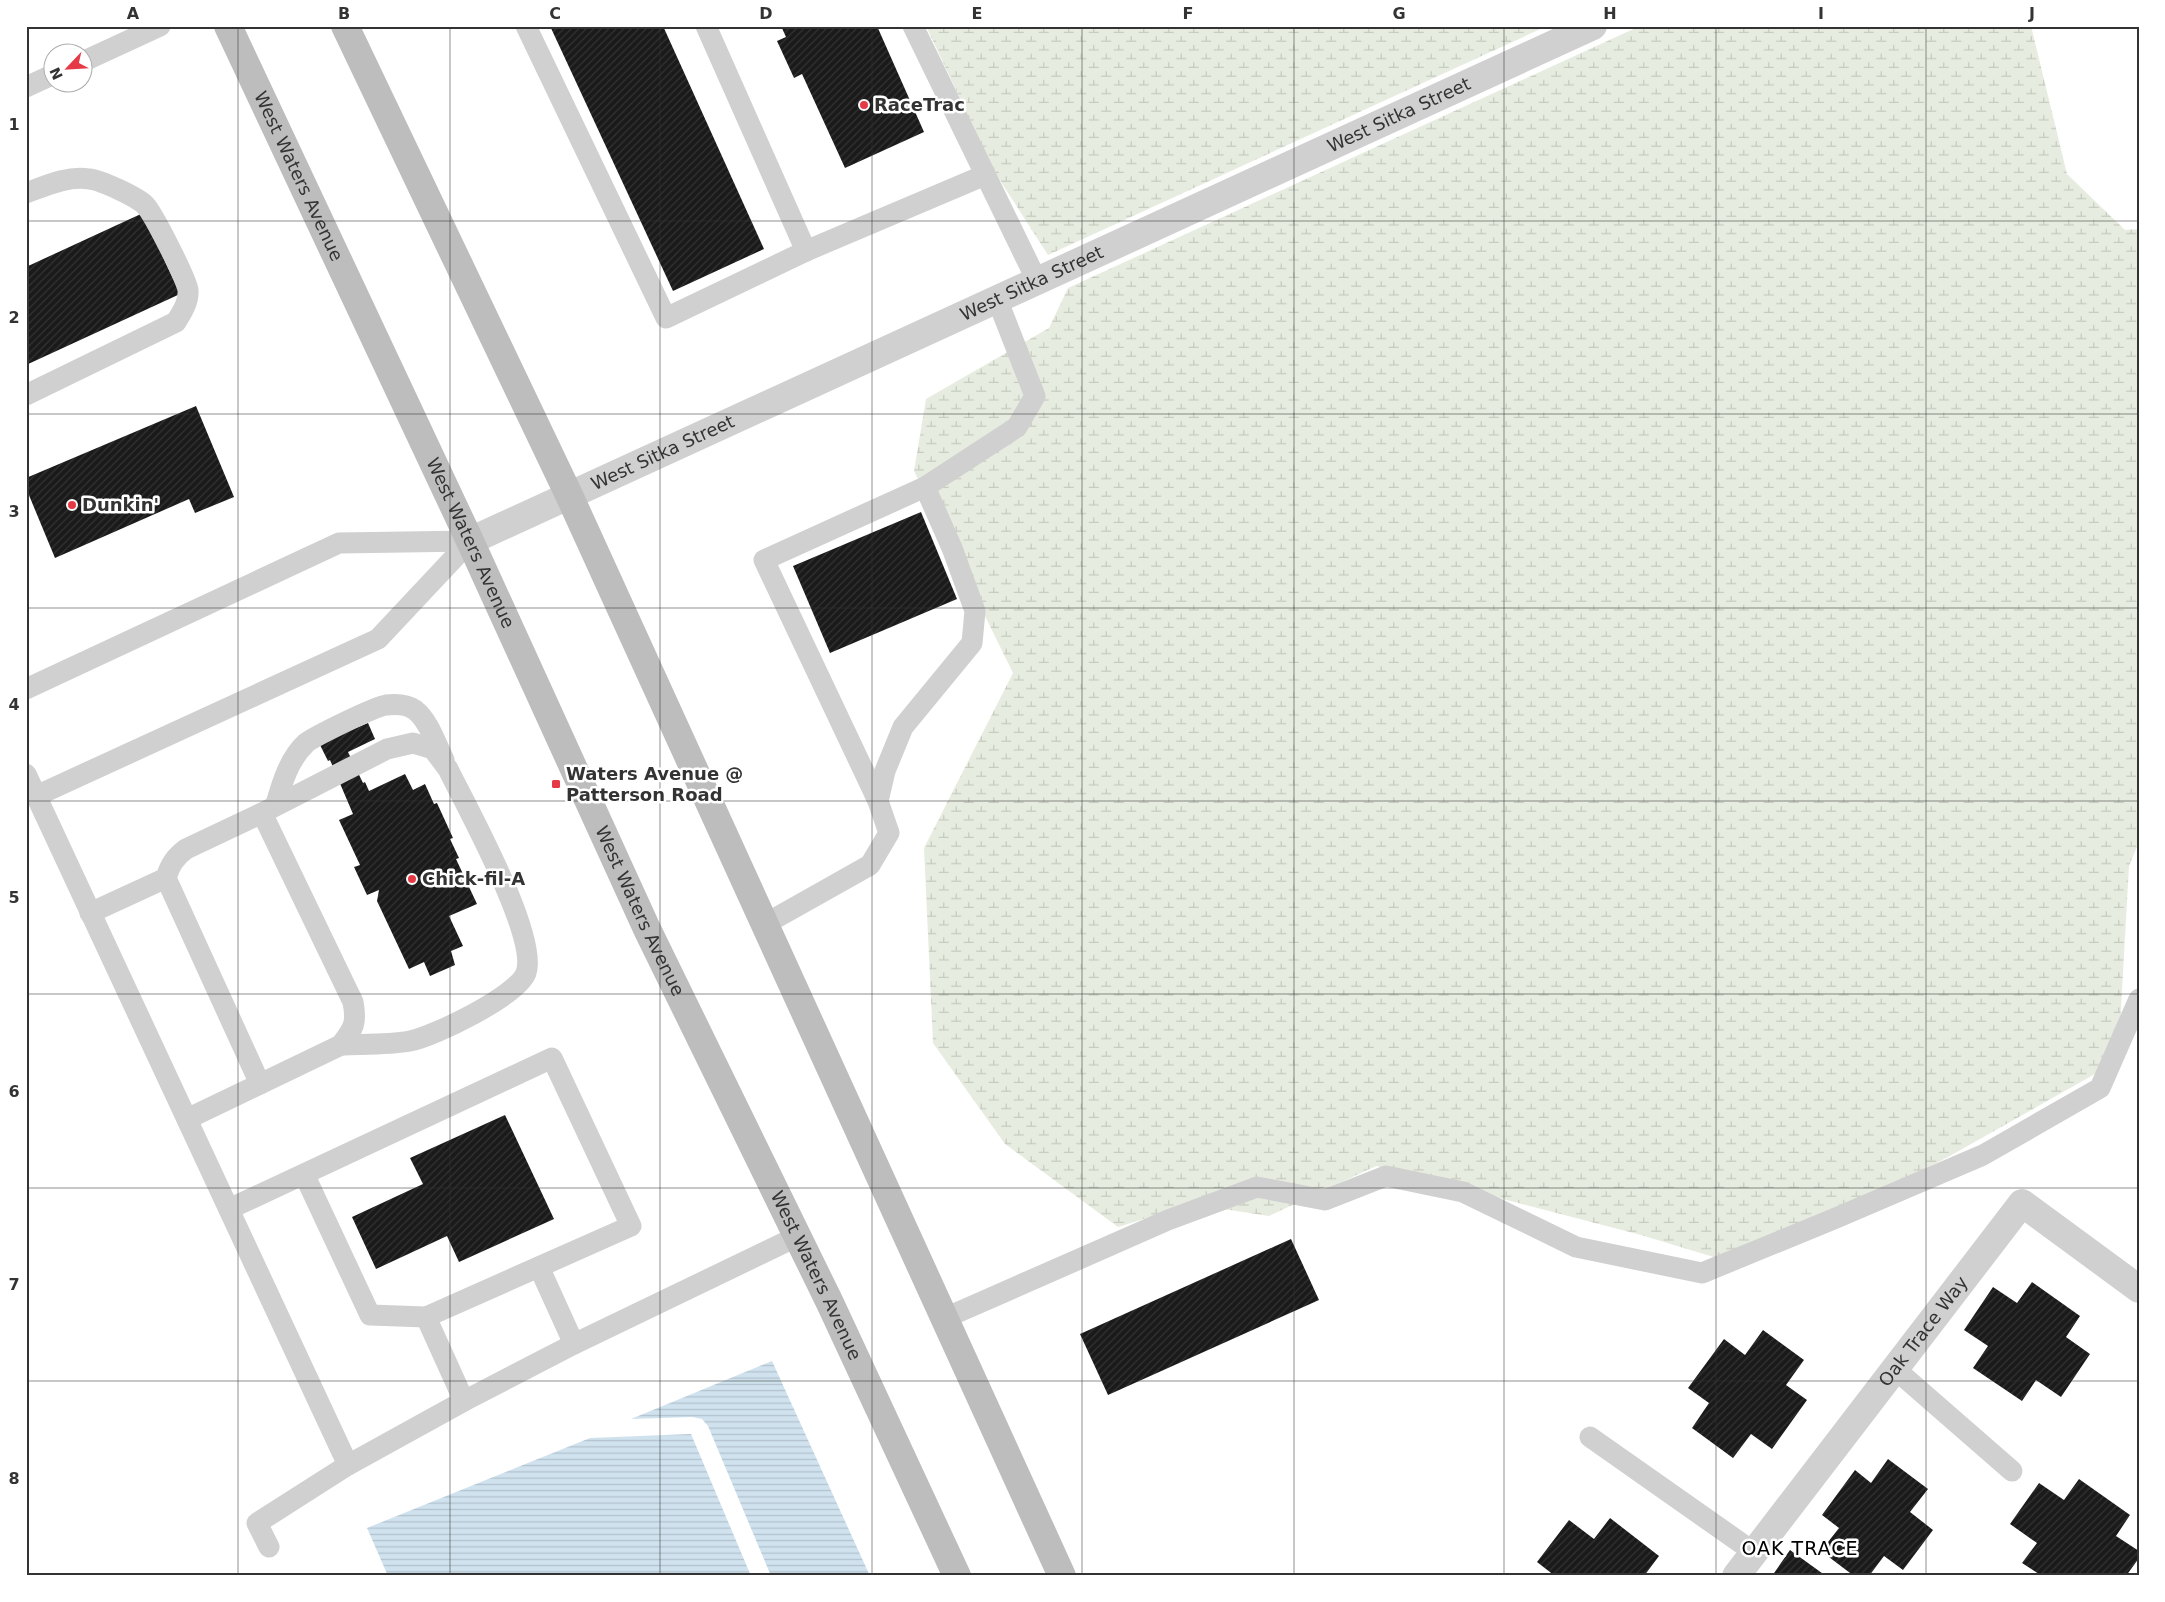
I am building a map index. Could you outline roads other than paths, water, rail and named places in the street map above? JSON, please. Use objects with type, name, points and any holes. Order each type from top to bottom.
[{"type":"main road","name":"West Waters Avenue","points":[[228,26],[470,541],[647,929],[798,1236],[957,1576]]},
{"type":"main road","points":[[348,27],[569,495],[1062,1576]]},
{"type":"street","name":"West Sitka Street","points":[[470,541],[1593,26]]},
{"type":"street","name":"Oak Trace Way","points":[[1736,1576],[2022,1203],[2139,1289]]},
{"type":"lane","points":[[92,57],[160,26]]},
{"type":"lane","points":[[526,26],[666,318],[806,251],[985,175]]},
{"type":"lane","points":[[706,26],[806,251]]},
{"type":"lane","points":[[913,26],[1037,280]]},
{"type":"lane","points":[[26,87],[42,80]]},
{"type":"lane","points":[[26,193],[60,181],[89,178],[132,196],[145,205],[178,265],[188,290],[187,304],[176,322],[26,395]]},
{"type":"lane","points":[[765,924],[870,865],[889,833],[878,801],[764,560],[926,487],[1017,426],[1035,396],[997,299]]},
{"type":"lane","points":[[878,801],[885,771],[903,727],[972,644],[975,611],[952,548],[926,487]]},
{"type":"lane","points":[[26,689],[338,543],[470,541]]},
{"type":"lane","points":[[36,796],[378,638],[470,541]]},
{"type":"lane","points":[[187,1119],[341,1045],[409,1041],[438,1032],[491,1004],[517,987],[526,972],[527,947],[518,918],[427,725],[416,710],[406,705],[385,705],[308,742],[297,754],[287,771],[269,809],[353,1002],[356,1019],[352,1032],[341,1045]]},
{"type":"lane","points":[[260,1084],[166,878],[170,867],[176,857],[186,849],[388,749],[413,743],[433,750],[448,769]]},
{"type":"lane","points":[[26,774],[348,1465]]},
{"type":"lane","points":[[90,913],[166,878]]},
{"type":"lane","points":[[945,1318],[1168,1220],[1257,1187],[1325,1200],[1386,1176],[1463,1192],[1576,1247],[1702,1273],[1983,1155],[2100,1088],[2139,999]]},
{"type":"lane","points":[[229,1209],[552,1058],[631,1226],[426,1317],[370,1315],[304,1174]]},
{"type":"lane","points":[[269,1547],[257,1522],[348,1465],[464,1401],[574,1344],[798,1236]]},
{"type":"lane","points":[[539,1267],[574,1344]]},
{"type":"lane","points":[[426,1317],[464,1401]]},
{"type":"lane","points":[[1895,1369],[2012,1470]]},
{"type":"lane","points":[[1590,1437],[1755,1553]]},
{"type":"water","points":[[772,1361],[870,1576],[771,1576],[708,1426],[702,1419],[692,1417],[631,1419]]},
{"type":"water","points":[[691,1434],[751,1576],[388,1576],[367,1528],[590,1438]]},
{"type":"place","name":"RaceTrac","points":[[864,105]]},
{"type":"place","name":"Dunkin'","points":[[72,505]]},
{"type":"place","name":"Waters Avenue @ Patterson Road","points":[[556,784]]},
{"type":"place","name":"Chick-fil-A","points":[[412,879]]},
{"type":"district","name":"OAK TRACE","points":[[1800,1548]]}]
